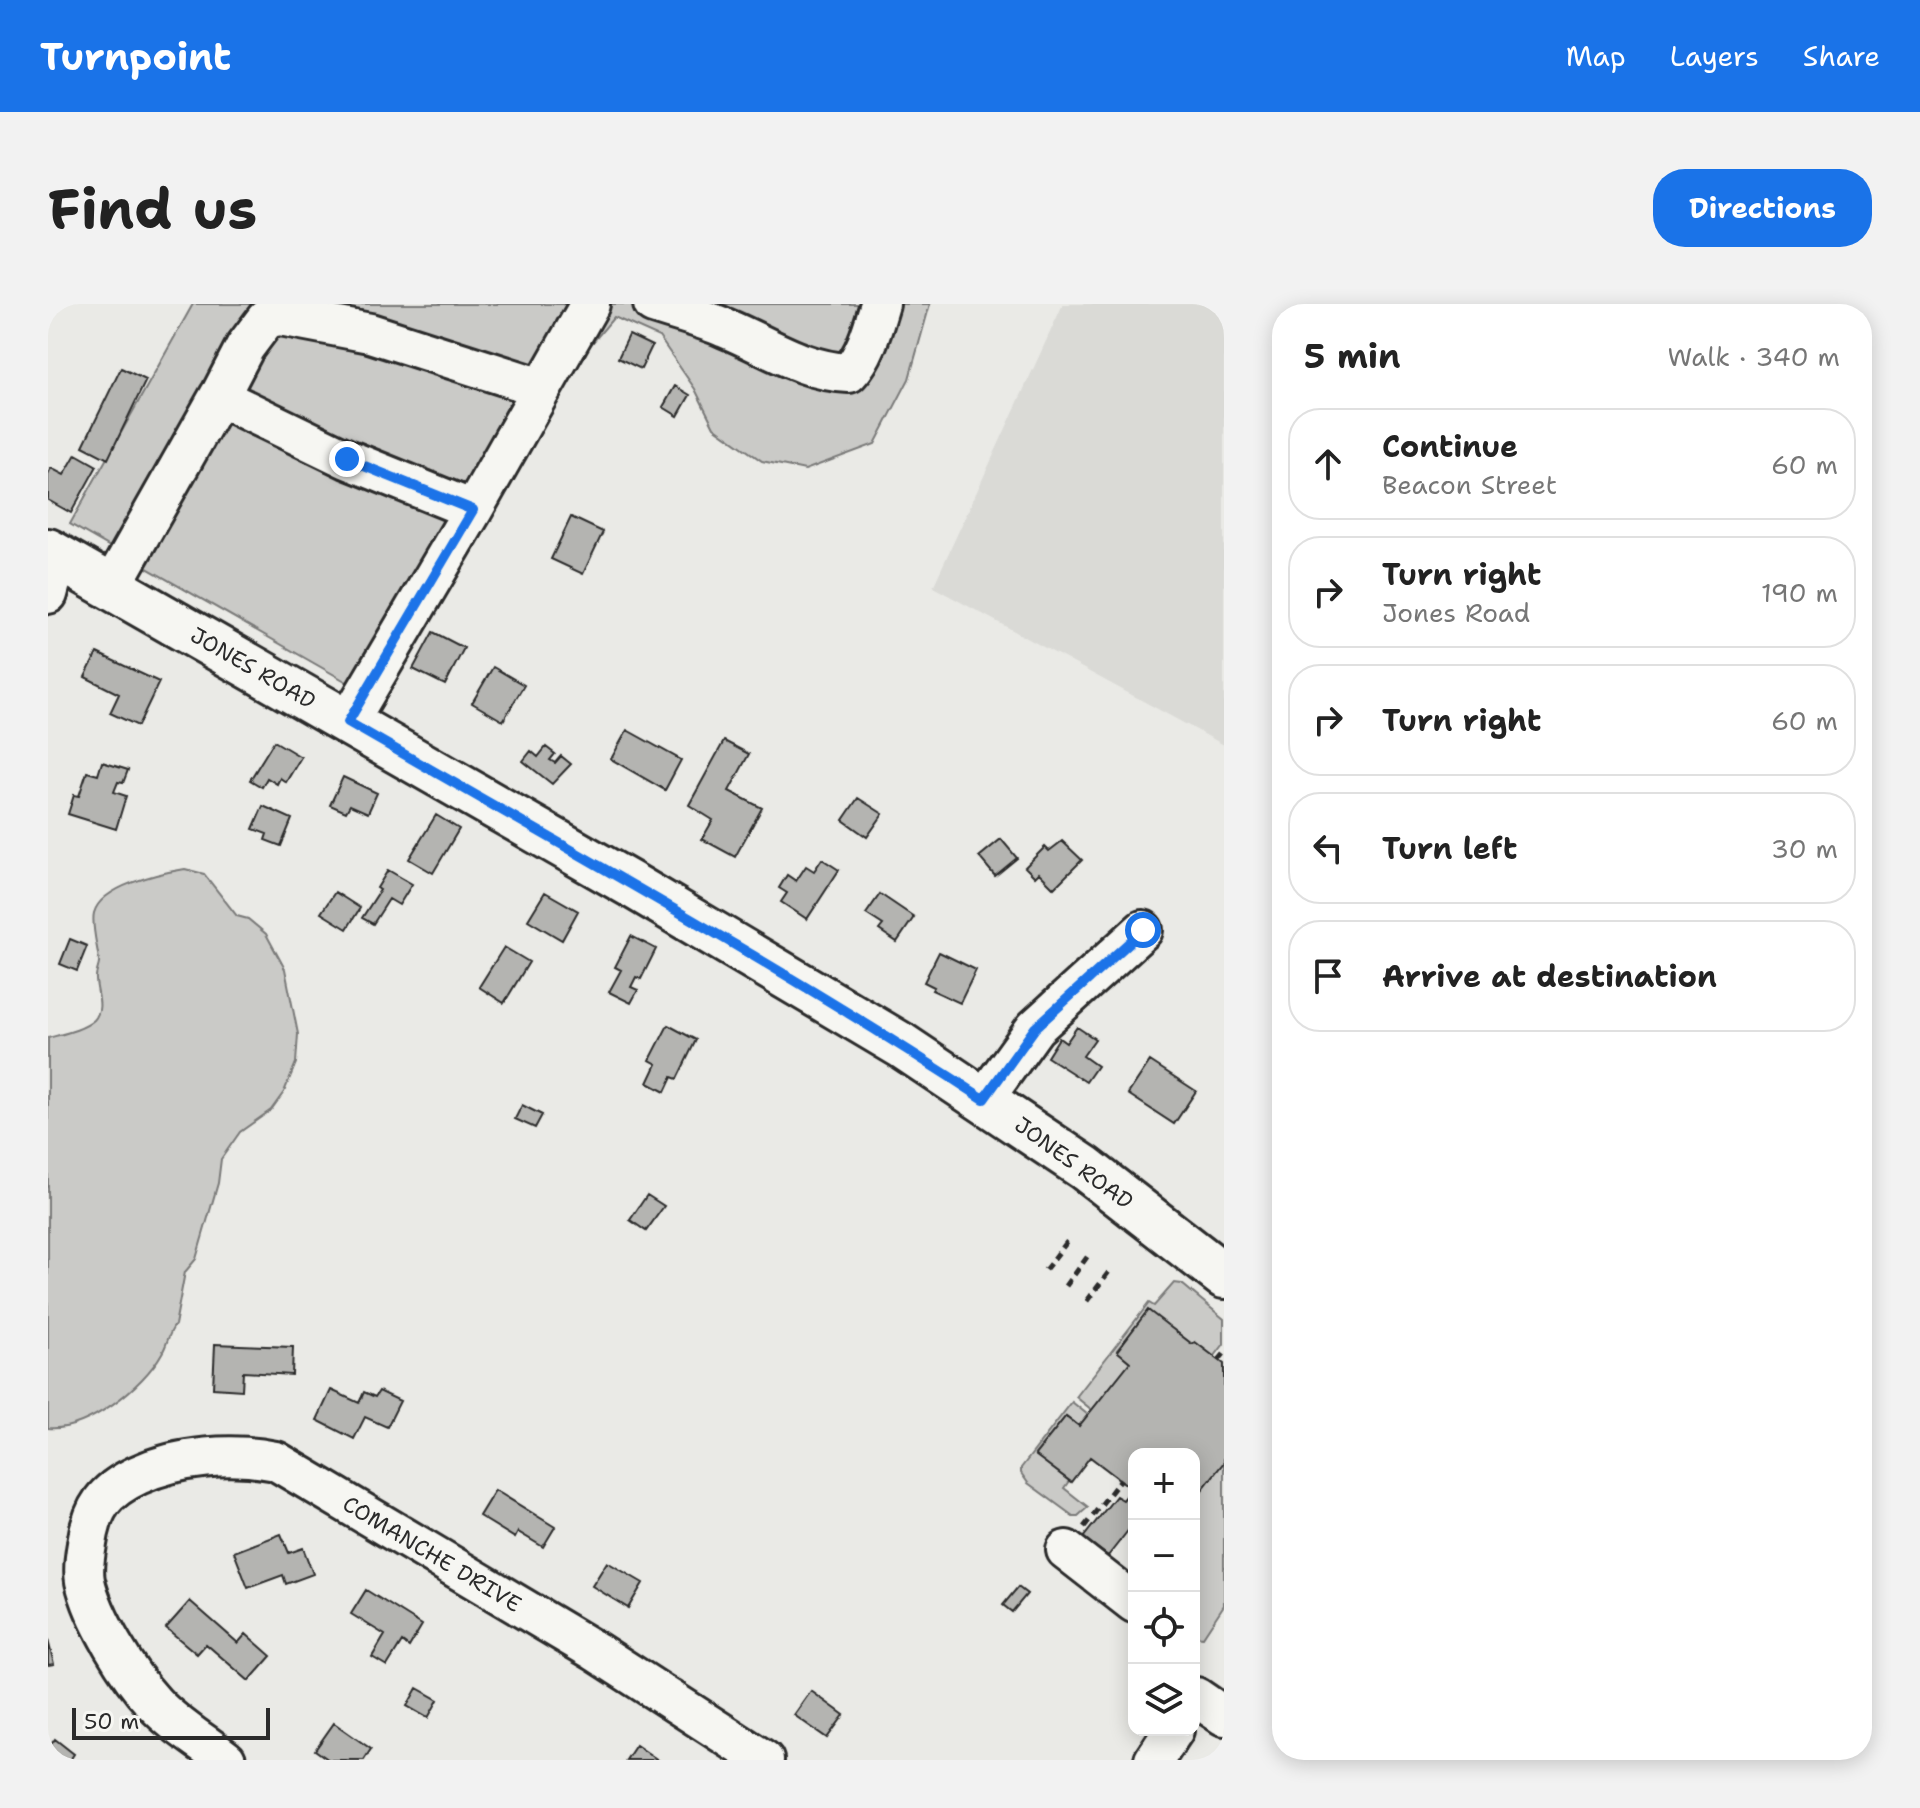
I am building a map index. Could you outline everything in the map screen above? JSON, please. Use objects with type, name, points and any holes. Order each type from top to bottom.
[{"type":"main road","name":"JONES ROAD","points":[[51,567],[111,587],[712,932],[901,1045],[1085,1168],[1224,1276]]},
{"type":"street","points":[[348,722],[590,304]]},
{"type":"street","points":[[653,304],[728,316],[776,354],[827,372],[849,373],[856,366],[872,331],[880,304]]},
{"type":"street","points":[[111,587],[245,347],[266,319],[280,316],[375,319],[487,368],[542,388]]},
{"type":"street","points":[[219,396],[347,459],[473,510]]},
{"type":"street","points":[[984,1099],[1035,1028],[1143,930]]},
{"type":"street","name":"COMANCHE DRIVE","points":[[226,1760],[155,1704],[117,1652],[85,1580],[90,1520],[114,1490],[154,1468],[204,1458],[254,1456],[276,1461],[595,1651],[764,1760]]},
{"type":"street","points":[[1066,1550],[1128,1598]]},
{"type":"street","points":[[1154,1760],[1170,1736]]},
{"type":"path","points":[[1045,1270],[1070,1238]]},
{"type":"path","points":[[1066,1286],[1090,1253]]},
{"type":"path","points":[[1087,1301],[1111,1269]]},
{"type":"path","points":[[1219,1360],[1224,1354]]},
{"type":"path","points":[[1066,1550],[1121,1479]]},
{"type":"shaded area","points":[[193,304],[930,304],[909,379],[875,444],[805,470],[762,461],[714,427],[695,389],[659,337],[614,317],[587,349],[382,702],[70,524]]},
{"type":"shaded area","points":[[1063,304],[1224,304],[1224,745],[933,587]]},
{"type":"shaded area","points":[[185,869],[204,874],[237,916],[248,919],[266,934],[285,969],[298,1034],[296,1063],[284,1092],[271,1110],[240,1132],[221,1159],[218,1183],[196,1259],[185,1272],[175,1325],[153,1366],[128,1392],[96,1415],[79,1423],[48,1428],[48,1038],[84,1026],[94,1020],[99,1010],[96,977],[99,963],[93,918],[99,904],[108,895],[133,882]]},
{"type":"shaded area","points":[[1174,1283],[1182,1284],[1224,1319],[1224,1344],[1214,1357],[1148,1311],[1117,1350],[1130,1362],[1092,1410],[1076,1397],[1149,1303],[1154,1306]]},
{"type":"shaded area","points":[[1072,1402],[1088,1415],[1079,1426],[1066,1416],[1035,1454],[1069,1481],[1064,1488],[1088,1507],[1078,1516],[1073,1516],[1028,1483],[1021,1473],[1021,1468]]},
{"type":"shaded area","points":[[1224,1462],[1224,1605],[1203,1637],[1200,1637],[1200,1492]]},
{"type":"building","points":[[629,335],[652,346],[641,369],[618,358]]},
{"type":"building","points":[[121,368],[146,380],[108,459],[83,446]]},
{"type":"building","points":[[675,386],[690,395],[678,416],[663,407]]},
{"type":"building","points":[[76,454],[97,466],[71,513],[48,500],[48,474],[51,468],[64,475]]},
{"type":"building","points":[[571,517],[603,532],[583,574],[551,559]]},
{"type":"building","points":[[433,632],[464,648],[445,685],[413,669]]},
{"type":"building","points":[[97,653],[159,682],[138,726],[110,713],[119,694],[85,677]]},
{"type":"building","points":[[493,667],[524,685],[503,721],[472,703]]},
{"type":"building","points":[[627,730],[681,760],[665,790],[611,759]]},
{"type":"building","points":[[274,741],[301,757],[286,782],[280,778],[277,784],[267,778],[262,787],[250,780]]},
{"type":"building","points":[[724,741],[749,754],[729,791],[762,808],[735,857],[702,839],[713,820],[689,805]]},
{"type":"building","points":[[546,747],[555,754],[550,760],[555,763],[561,756],[571,764],[552,784],[523,761],[531,751],[538,757]]},
{"type":"building","points":[[102,762],[128,770],[123,783],[118,782],[114,792],[126,796],[116,829],[68,814],[74,795],[79,796],[87,772],[98,775]]},
{"type":"building","points":[[343,777],[377,793],[368,813],[350,805],[346,812],[330,805]]},
{"type":"building","points":[[858,798],[883,814],[867,837],[843,820]]},
{"type":"building","points":[[263,806],[292,819],[281,846],[265,840],[267,834],[253,829]]},
{"type":"building","points":[[436,815],[459,829],[433,873],[409,859]]},
{"type":"building","points":[[1001,839],[1017,858],[995,876],[979,857]]},
{"type":"building","points":[[1062,841],[1082,860],[1054,888],[1039,873],[1035,877],[1025,867],[1045,847],[1049,851]]},
{"type":"building","points":[[822,859],[839,870],[807,919],[781,902],[787,893],[779,888],[787,875],[796,881],[806,866],[814,871]]},
{"type":"building","points":[[388,870],[412,884],[399,905],[389,899],[373,924],[362,918],[380,890],[377,888]]},
{"type":"building","points":[[335,892],[360,908],[347,929],[321,913]]},
{"type":"building","points":[[545,892],[578,911],[562,940],[528,920]]},
{"type":"building","points":[[880,894],[914,917],[897,942],[879,930],[883,925],[866,914]]},
{"type":"building","points":[[631,936],[656,949],[641,979],[636,977],[631,987],[638,990],[631,1003],[609,992],[621,970],[615,967]]},
{"type":"building","points":[[70,939],[87,946],[77,971],[60,964]]},
{"type":"building","points":[[504,947],[529,962],[504,1003],[479,987]]},
{"type":"building","points":[[939,952],[976,970],[960,1003],[932,990],[934,987],[924,982]]},
{"type":"building","points":[[668,1025],[696,1040],[677,1079],[672,1077],[665,1092],[648,1083],[657,1064],[650,1060]]},
{"type":"building","points":[[1077,1027],[1095,1039],[1083,1056],[1097,1066],[1086,1082],[1047,1057],[1059,1038],[1066,1043]]},
{"type":"building","points":[[1150,1061],[1196,1091],[1174,1124],[1128,1094]]},
{"type":"building","points":[[522,1105],[542,1115],[535,1128],[515,1119]]},
{"type":"building","points":[[647,1195],[664,1206],[646,1231],[630,1220]]},
{"type":"building","points":[[1148,1310],[1224,1364],[1224,1462],[1200,1492],[1200,1448],[1128,1448],[1128,1486],[1090,1457],[1071,1482],[1035,1455],[1066,1416],[1079,1426],[1130,1362],[1117,1351]]},
{"type":"building","points":[[215,1344],[293,1347],[292,1375],[243,1372],[242,1390],[213,1388]]},
{"type":"building","points":[[331,1390],[359,1403],[364,1392],[375,1397],[379,1391],[400,1401],[387,1427],[365,1417],[354,1439],[317,1420]]},
{"type":"building","points":[[495,1490],[555,1527],[543,1547],[518,1532],[515,1538],[479,1516]]},
{"type":"building","points":[[1128,1494],[1128,1531],[1108,1556],[1083,1538],[1116,1496],[1123,1500]]},
{"type":"building","points":[[281,1534],[289,1553],[303,1548],[313,1574],[286,1584],[283,1575],[248,1588],[234,1552]]},
{"type":"building","points":[[607,1562],[643,1583],[628,1608],[592,1586]]},
{"type":"building","points":[[1018,1587],[1027,1594],[1012,1612],[1003,1605]]},
{"type":"building","points":[[366,1590],[422,1625],[409,1647],[402,1642],[387,1666],[372,1657],[385,1635],[351,1614]]},
{"type":"building","points":[[190,1601],[238,1643],[246,1634],[271,1656],[249,1681],[206,1644],[197,1654],[166,1628]]},
{"type":"building","points":[[48,1640],[54,1664],[48,1665]]},
{"type":"building","points":[[417,1688],[438,1700],[428,1718],[407,1706]]},
{"type":"building","points":[[811,1691],[844,1715],[827,1738],[794,1715]]},
{"type":"building","points":[[334,1723],[371,1749],[364,1760],[329,1760],[315,1750]]},
{"type":"building","points":[[55,1739],[74,1754],[70,1760],[48,1760],[48,1749]]},
{"type":"building","points":[[636,1745],[658,1760],[626,1760]]},
{"type":"route","points":[[347,459],[473,510],[348,722],[630,884],[901,1045],[984,1099],[1035,1028],[1143,930]]}]
